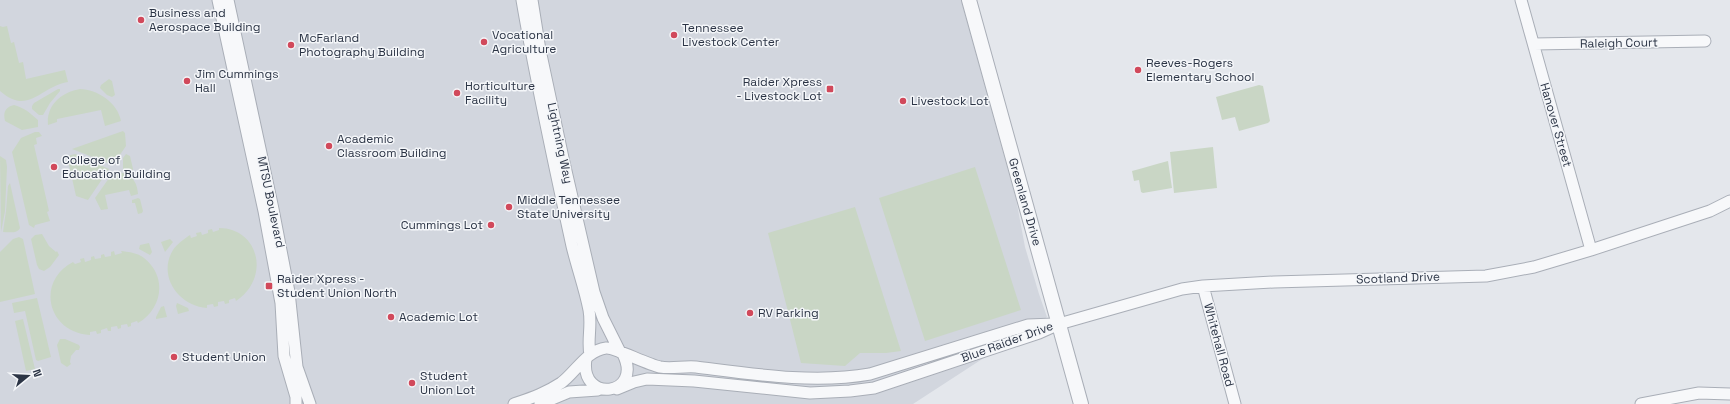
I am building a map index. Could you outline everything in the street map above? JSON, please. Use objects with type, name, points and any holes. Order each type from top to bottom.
[{"type":"street","name":"MTSU Boulevard","points":[[218,0],[265,219],[281,303],[284,356],[296,397],[296,404]]},
{"type":"street","name":"MTSU Boulevard","points":[[228,0],[288,285],[297,367],[310,404]]},
{"type":"street","name":"Lightning Way","points":[[522,0],[531,56],[573,251],[589,311],[590,329],[588,357]]},
{"type":"street","name":"Lightning Way","points":[[532,0],[540,50],[561,151],[592,285],[603,318],[621,353]]},
{"type":"street","name":"Greenland Drive","points":[[969,0],[1081,404]]},
{"type":"street","name":"Hanover Street","points":[[1521,0],[1591,250]]},
{"type":"street","name":"Raleigh Court","points":[[1534,44],[1705,41]]},
{"type":"street","name":"Scotland Drive","points":[[1059,324],[1182,289],[1203,286],[1274,282],[1486,276],[1534,267],[1591,250],[1710,211],[1730,201]]},
{"type":"street","name":"Whitehall Road","points":[[1203,286],[1236,404]]},
{"type":"street","name":"Blue Raider Drive","points":[[621,353],[662,367],[691,367],[822,379],[850,378],[870,374],[1028,325],[1059,324]]},
{"type":"street","name":"Blue Raider Drive","points":[[617,389],[634,382],[647,379],[694,381],[810,393],[874,388],[1039,333],[1059,324]]},
{"type":"street","points":[[514,404],[551,389],[565,380],[588,357],[598,350],[607,348],[621,353],[628,370],[626,379],[617,389],[609,391],[598,390],[569,392],[540,404]]},
{"type":"street","points":[[588,357],[585,375],[588,382],[598,390]]},
{"type":"street","points":[[1641,404],[1699,392],[1730,394]]},
{"type":"shaded area","name":"Middle Tennessee State University","points":[[0,0],[961,0],[1016,199],[1025,247],[1047,317],[913,404],[0,404]]},
{"type":"green space","points":[[0,26],[7,26],[11,43],[14,42],[19,63],[23,62],[26,79],[65,70],[68,82],[58,85],[34,98],[27,100],[19,101],[10,98],[0,91]]},
{"type":"green space","points":[[109,79],[112,81],[115,95],[112,97],[107,95],[100,88],[101,85]]},
{"type":"green space","points":[[1259,85],[1263,86],[1270,121],[1268,123],[1239,131],[1235,117],[1222,120],[1216,97]]},
{"type":"green space","points":[[60,89],[60,91],[50,103],[43,115],[39,115],[32,109],[34,103]]},
{"type":"green space","points":[[80,89],[93,91],[106,98],[116,108],[121,121],[105,126],[101,110],[57,119],[57,122],[48,125],[50,111],[56,101],[67,93]]},
{"type":"green space","points":[[14,105],[24,109],[38,120],[38,127],[22,130],[5,121],[5,111]]},
{"type":"green space","points":[[123,131],[125,133],[126,146],[113,165],[72,149]]},
{"type":"green space","points":[[35,132],[39,132],[42,136],[36,138],[37,144],[34,145],[50,221],[35,225],[34,228],[29,225],[12,152],[21,138]]},
{"type":"green space","points":[[1213,147],[1217,188],[1174,193],[1170,152]]},
{"type":"green space","points":[[75,154],[109,169],[88,200],[76,196],[67,156]]},
{"type":"green space","points":[[126,154],[130,156],[133,169],[131,173],[123,170],[123,158]]},
{"type":"green space","points":[[0,156],[6,160],[7,167],[5,211],[1,232]]},
{"type":"green space","points":[[1168,161],[1172,188],[1143,193],[1141,192],[1139,180],[1134,181],[1132,171]]},
{"type":"green space","points":[[975,167],[1021,310],[925,341],[879,198]]},
{"type":"green space","points":[[114,171],[128,175],[134,180],[138,194],[131,196],[129,190],[105,195],[108,209],[101,210],[95,198]]},
{"type":"green space","points":[[10,183],[20,228],[15,232],[3,232],[8,186]]},
{"type":"green space","points":[[138,198],[140,199],[143,211],[142,213],[138,214],[135,203],[132,203],[132,200]]},
{"type":"green space","points":[[855,207],[901,351],[886,353],[860,353],[845,366],[801,363],[768,233]]},
{"type":"green space","points":[[219,228],[233,230],[243,236],[251,245],[256,256],[257,268],[254,280],[247,291],[236,301],[235,298],[229,300],[229,303],[225,304],[224,301],[218,302],[218,306],[214,307],[213,304],[207,305],[207,308],[197,306],[180,296],[174,288],[169,279],[169,260],[173,250],[190,235],[191,238],[197,236],[196,233],[201,232],[202,235],[208,233],[208,230],[212,229],[213,232],[219,230]]},
{"type":"green space","points":[[42,234],[49,246],[56,252],[57,251],[59,255],[50,267],[44,271],[39,269],[37,265],[31,239],[35,235]]},
{"type":"green space","points":[[19,237],[23,239],[35,294],[0,302],[0,252],[13,239]]},
{"type":"green space","points":[[170,239],[173,242],[165,252],[161,242]]},
{"type":"green space","points":[[149,243],[152,252],[150,255],[139,249],[140,245]]},
{"type":"green space","points":[[114,251],[115,255],[122,253],[121,251],[139,255],[152,266],[157,274],[159,292],[157,301],[152,310],[138,323],[137,321],[131,323],[131,326],[128,327],[127,324],[121,325],[121,328],[118,329],[117,326],[111,327],[111,331],[108,331],[107,328],[101,330],[101,333],[97,334],[96,331],[90,332],[90,335],[76,332],[64,326],[56,316],[52,305],[51,293],[54,282],[61,271],[73,262],[75,264],[81,262],[80,259],[84,258],[85,262],[91,260],[91,257],[94,256],[95,259],[101,258],[101,255],[104,254],[105,257],[111,256],[111,252]]},
{"type":"green space","points":[[37,298],[51,357],[38,361],[36,360],[25,311],[14,313],[12,303]]},
{"type":"green space","points":[[177,303],[188,308],[189,311],[178,314],[176,306]]},
{"type":"green space","points":[[164,306],[167,317],[156,319],[161,307]]},
{"type":"green space","points":[[23,319],[35,369],[26,371],[15,321]]},
{"type":"green space","points":[[60,339],[65,339],[79,345],[80,347],[79,350],[76,350],[71,356],[71,364],[67,367],[61,363],[57,345]]},
{"type":"place","name":"Business and Aerospace Building","points":[[141,20]]},
{"type":"place","name":"Tennessee Livestock Center","points":[[674,35]]},
{"type":"place","name":"Vocational Agriculture","points":[[484,42]]},
{"type":"place","name":"McFarland Photography Building","points":[[291,45]]},
{"type":"place","name":"Reeves-Rogers Elementary School","points":[[1138,70]]},
{"type":"place","name":"Jim Cummings Hall","points":[[187,81]]},
{"type":"place","name":"Raider Xpress - Livestock Lot","points":[[830,89]]},
{"type":"place","name":"Horticulture Facility","points":[[457,93]]},
{"type":"place","name":"Livestock Lot","points":[[903,101]]},
{"type":"place","name":"Academic Classroom Building","points":[[329,146]]},
{"type":"place","name":"College of Education Building","points":[[54,167]]},
{"type":"place","name":"Middle Tennessee State University","points":[[509,207]]},
{"type":"place","name":"Cummings Lot","points":[[491,225]]},
{"type":"place","name":"Raider Xpress - Student Union North","points":[[269,286]]},
{"type":"place","name":"RV Parking","points":[[750,313]]},
{"type":"place","name":"Academic Lot","points":[[391,317]]},
{"type":"place","name":"Student Union","points":[[174,357]]},
{"type":"place","name":"Student Union Lot","points":[[412,383]]}]
